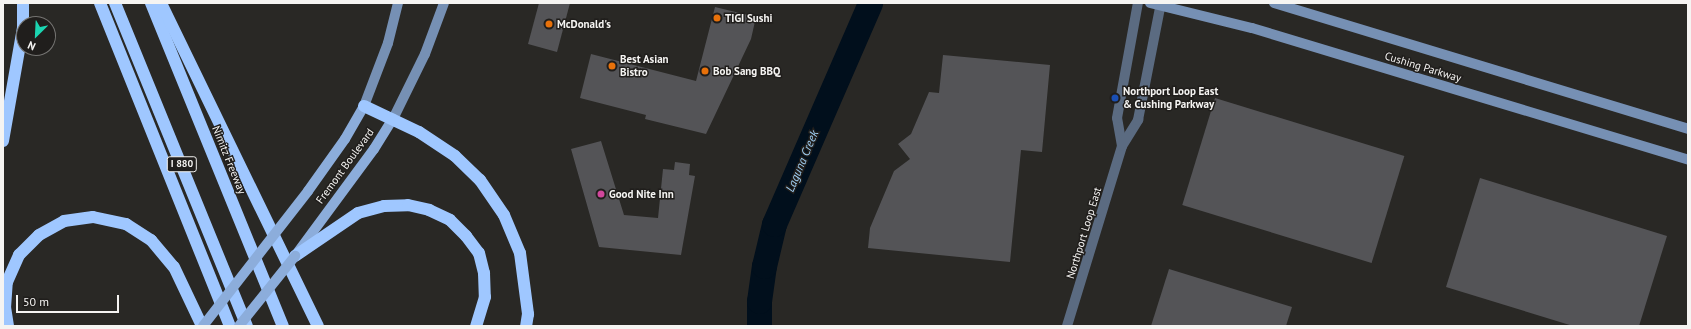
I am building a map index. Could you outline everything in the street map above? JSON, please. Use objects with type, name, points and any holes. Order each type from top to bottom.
[{"type":"highway","points":[[3,140],[23,27],[23,3]]},
{"type":"highway","name":"I 880","points":[[100,3],[230,326]]},
{"type":"highway","name":"I 880","points":[[115,3],[247,326]]},
{"type":"highway","name":"Nimitz Freeway","points":[[151,3],[283,326]]},
{"type":"highway","points":[[161,3],[318,326]]},
{"type":"highway","points":[[364,106],[419,132],[455,156],[480,180],[504,215],[520,253],[528,314],[526,326]]},
{"type":"highway","points":[[295,256],[358,214],[384,206],[408,205],[428,210],[450,220],[466,236],[479,254],[484,273],[485,297],[476,326]]},
{"type":"highway","points":[[8,326],[5,308],[7,282],[19,255],[39,234],[64,221],[93,217],[126,224],[151,240],[174,267],[202,326]]},
{"type":"main road","name":"Fremont Boulevard","points":[[202,326],[308,191],[345,139],[364,106],[388,43],[398,3]]},
{"type":"main road","name":"Fremont Boulevard","points":[[239,326],[295,256],[330,207],[374,150],[393,119],[425,54],[444,3]]},
{"type":"main road","name":"Cushing Parkway","points":[[1150,3],[1162,4],[1252,28],[1688,160]]},
{"type":"main road","name":"Cushing Parkway","points":[[1274,3],[1688,129]]},
{"type":"street","name":"Northport Loop East","points":[[1122,146],[1117,118],[1138,3]]},
{"type":"street","name":"Northport Loop East","points":[[1067,326],[1122,146],[1138,120],[1162,4]]},
{"type":"building","name":"McDonald's","points":[[539,3],[570,3],[557,52],[528,44]]},
{"type":"building","points":[[715,7],[756,17],[751,39],[706,134],[645,119],[646,115],[580,98],[591,54],[696,81]]},
{"type":"building","points":[[943,55],[1050,65],[1042,152],[1021,150],[1010,262],[868,248],[870,228],[894,171],[910,159],[898,144],[911,134],[929,92],[939,93]]},
{"type":"building","points":[[1215,98],[1404,156],[1372,263],[1182,205]]},
{"type":"building","name":"Good Nite Inn","points":[[601,141],[624,215],[658,218],[663,169],[674,170],[675,162],[690,164],[689,175],[695,176],[681,255],[599,247],[571,149]]},
{"type":"building","points":[[1480,178],[1667,236],[1639,326],[1573,326],[1446,287]]},
{"type":"building","points":[[1169,269],[1292,307],[1286,326],[1151,326]]},
{"type":"waterway","name":"Laguna Creek","points":[[759,326],[759,301],[764,266],[774,224],[870,3]]},
{"type":"place","name":"TIGI Sushi","points":[[717,18]]},
{"type":"place","name":"McDonald's","points":[[549,24]]},
{"type":"place","name":"Best Asian Bistro","points":[[612,66]]},
{"type":"place","name":"Bob Sang BBQ","points":[[705,71]]},
{"type":"place","name":"Northport Loop East & Cushing Parkway","points":[[1115,98]]},
{"type":"place","name":"Good Nite Inn","points":[[601,194]]}]
